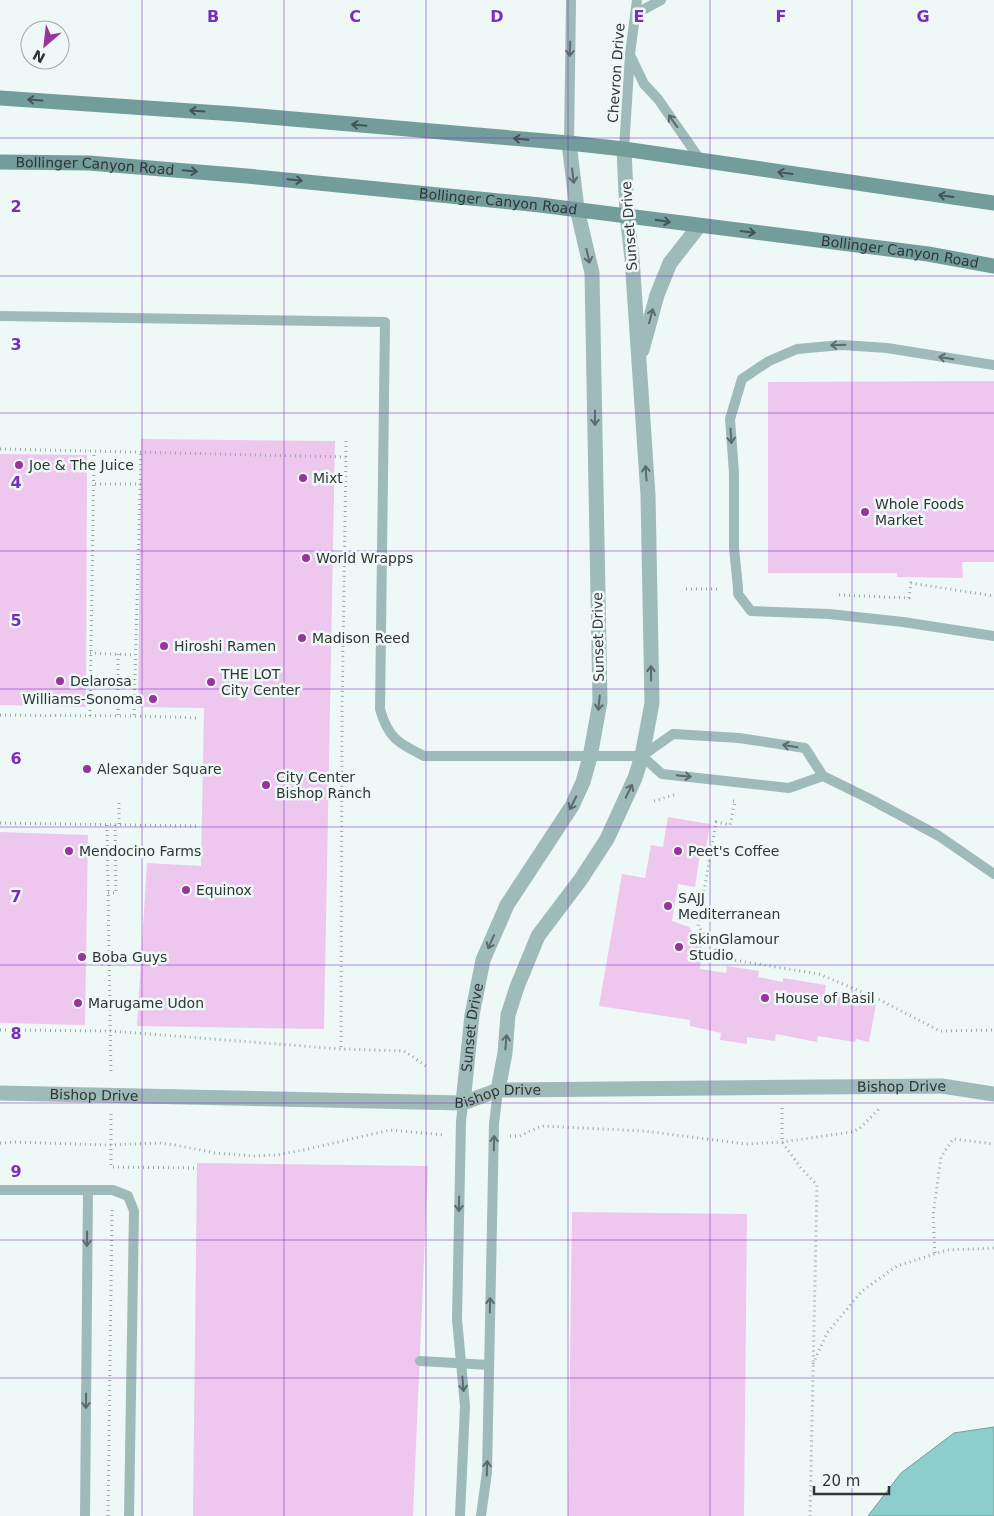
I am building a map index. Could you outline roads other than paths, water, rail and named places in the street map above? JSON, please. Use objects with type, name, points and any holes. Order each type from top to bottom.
[{"type":"main road","points":[[0,98],[235,114],[570,143],[624,149],[994,203]]},
{"type":"main road","name":"Bollinger Canyon Road","points":[[0,162],[89,163],[247,176],[577,209],[928,254],[994,266]]},
{"type":"street","name":"Sunset Drive","points":[[463,1103],[472,1015],[483,960],[507,905],[572,806],[583,782],[590,757],[600,702],[592,273],[577,209],[570,143]]},
{"type":"street","name":"Sunset Drive","points":[[498,1090],[505,1053],[508,1015],[517,987],[538,936],[581,880],[608,839],[635,778],[642,756],[652,703],[648,495],[632,258],[627,215],[624,149]]},
{"type":"street","name":"Sunset Drive","points":[[638,363],[657,295],[670,263],[699,226]]},
{"type":"street","name":"Bishop Drive","points":[[0,1093],[463,1103],[498,1090],[942,1086],[994,1094]]},
{"type":"lane","points":[[570,143],[572,0]]},
{"type":"lane","name":"Chevron Drive","points":[[624,149],[630,54],[637,0]]},
{"type":"lane","points":[[634,14],[661,0]]},
{"type":"lane","points":[[630,54],[644,84],[658,99],[701,161]]},
{"type":"lane","points":[[0,316],[385,322],[380,709],[385,726],[400,744],[424,756],[642,756],[673,734],[739,738],[804,748],[823,776],[939,836],[994,874]]},
{"type":"lane","points":[[994,365],[887,348],[842,344],[797,349],[769,361],[742,380],[730,419],[734,473],[734,548],[738,591],[751,611],[838,615],[903,622],[994,636]]},
{"type":"lane","points":[[642,756],[662,774],[789,788],[823,776]]},
{"type":"lane","points":[[481,1516],[487,1472],[494,1136],[498,1090]]},
{"type":"lane","points":[[460,1516],[465,1406],[457,1319],[460,1137],[463,1103]]},
{"type":"lane","points":[[0,1190],[113,1190],[128,1196],[134,1211],[129,1516]]},
{"type":"lane","points":[[84,1516],[88,1190]]},
{"type":"lane","points":[[420,1361],[489,1365]]},
{"type":"water","points":[[994,1427],[994,1516],[868,1516],[901,1473],[954,1433]]},
{"type":"place","name":"Joe & The Juice","points":[[19,465]]},
{"type":"place","name":"Mixt","points":[[303,478]]},
{"type":"place","name":"Whole Foods Market","points":[[865,512]]},
{"type":"place","name":"World Wrapps","points":[[306,558]]},
{"type":"place","name":"Madison Reed","points":[[302,638]]},
{"type":"place","name":"Hiroshi Ramen","points":[[164,646]]},
{"type":"place","name":"Delarosa","points":[[60,681]]},
{"type":"place","name":"THE LOT City Center","points":[[211,682]]},
{"type":"place","name":"Williams-Sonoma","points":[[153,699]]},
{"type":"place","name":"Alexander Square","points":[[87,769]]},
{"type":"place","name":"City Center Bishop Ranch","points":[[266,785]]},
{"type":"place","name":"Mendocino Farms","points":[[69,851]]},
{"type":"place","name":"Peet's Coffee","points":[[678,851]]},
{"type":"place","name":"Equinox","points":[[186,890]]},
{"type":"place","name":"SAJJ Mediterranean","points":[[668,906]]},
{"type":"place","name":"SkinGlamour Studio","points":[[679,947]]},
{"type":"place","name":"Boba Guys","points":[[82,957]]},
{"type":"place","name":"House of Basil","points":[[765,998]]},
{"type":"place","name":"Marugame Udon","points":[[78,1003]]}]
